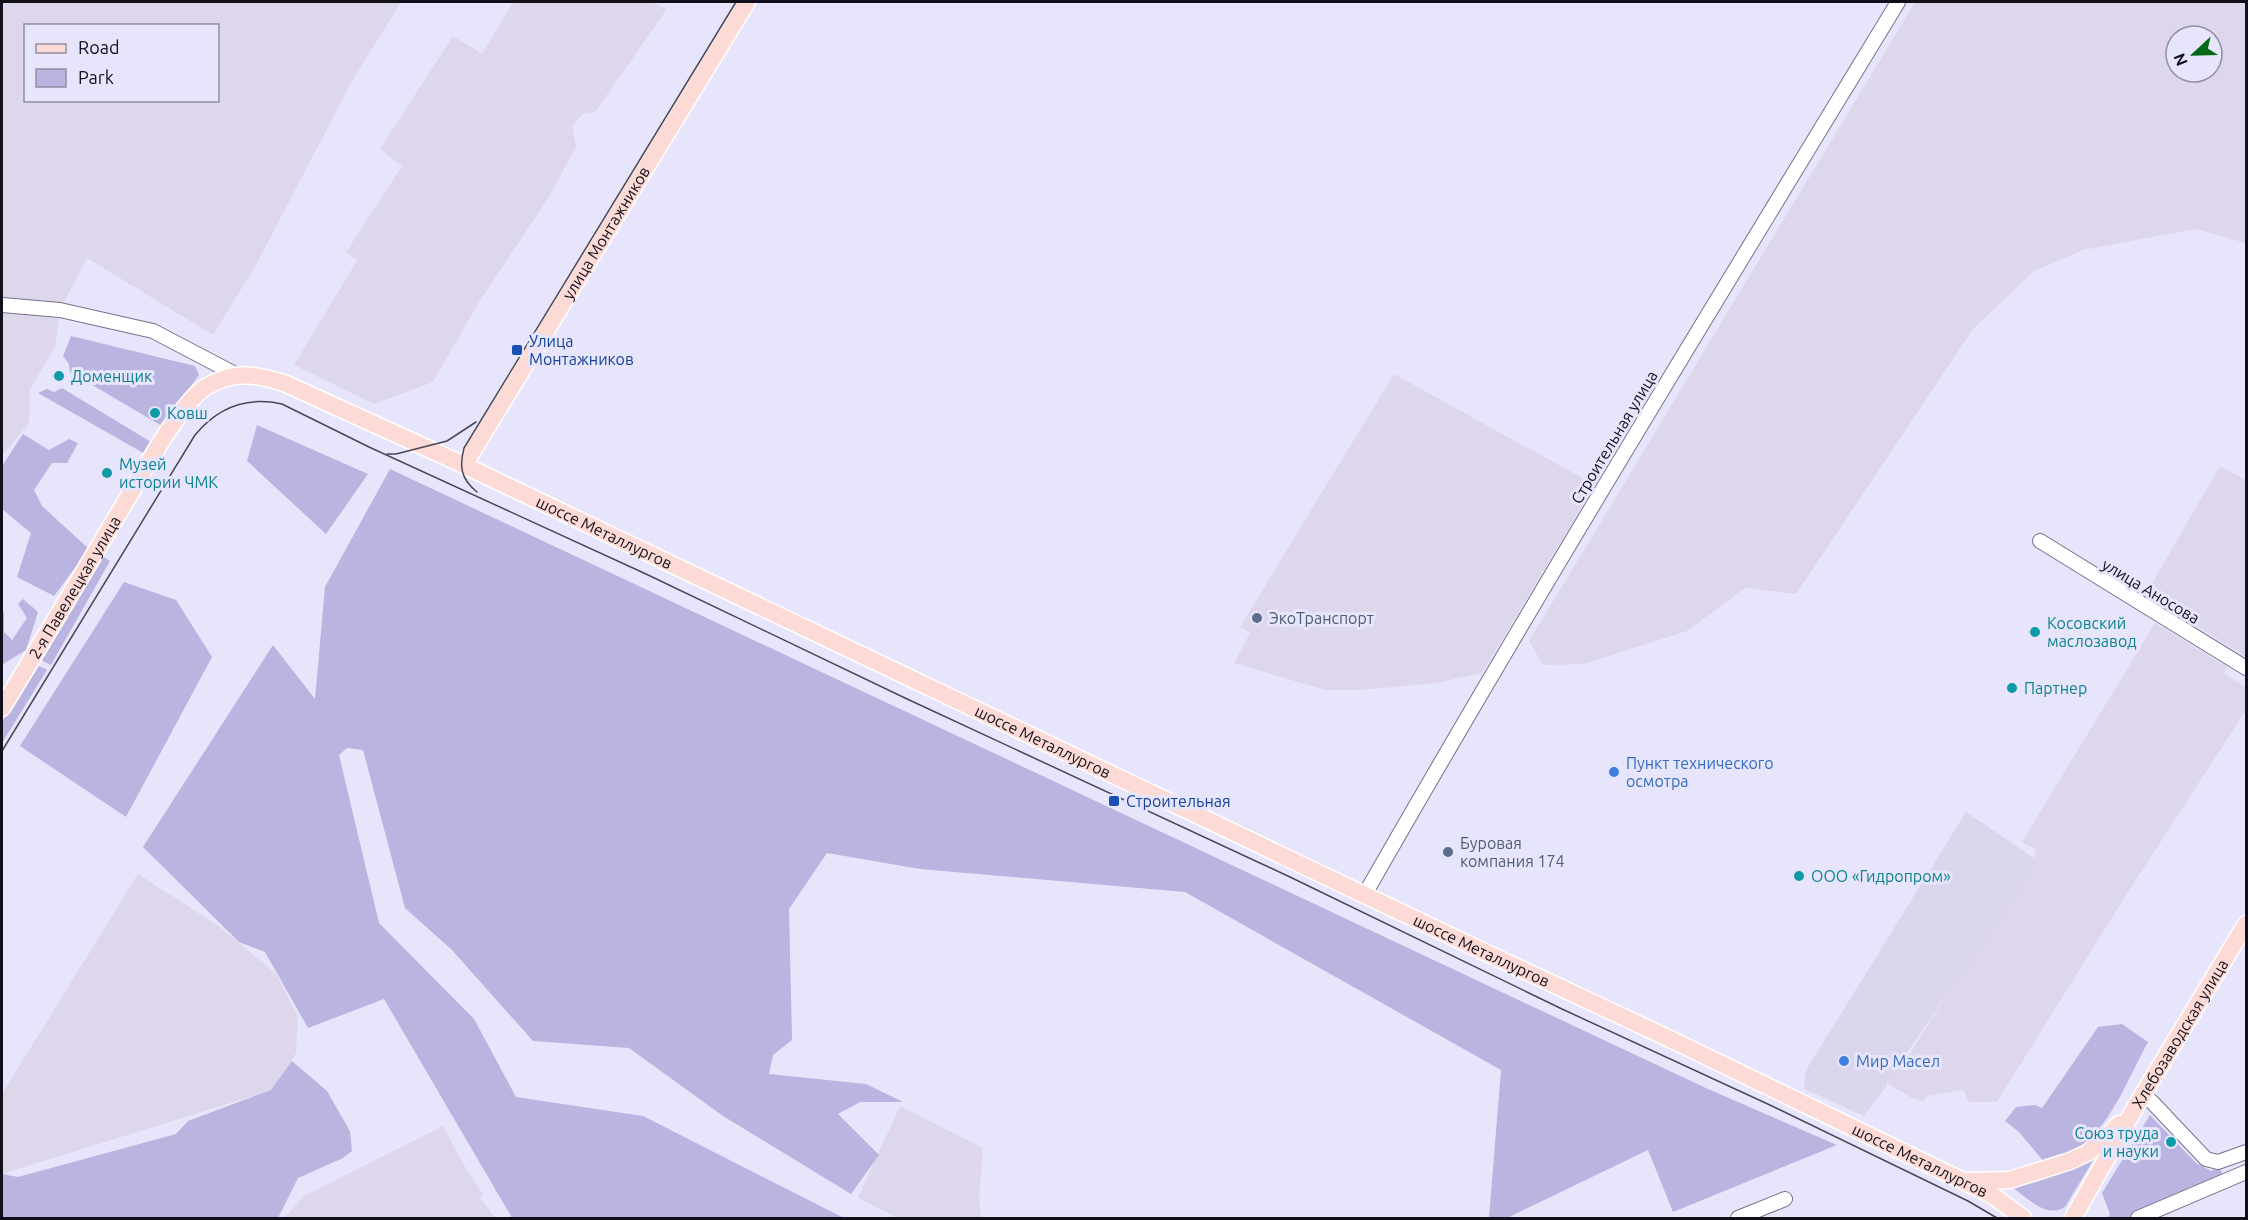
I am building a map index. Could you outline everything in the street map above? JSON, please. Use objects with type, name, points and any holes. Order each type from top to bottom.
[{"type":"main road","name":"улица Монтажников","points":[[464,465],[747,2]]},
{"type":"main road","name":"шоссе Металлургов","points":[[235,374],[253,375],[284,383],[464,465],[1670,1039],[1992,1195],[2023,1218]]},
{"type":"main road","name":"2-я Павелецкая улица","points":[[2,708],[164,437],[198,392],[204,387],[235,374]]},
{"type":"main road","name":"Хлебозаводская улица","points":[[2077,1215],[2140,1101],[2247,924]]},
{"type":"main road","points":[[1963,1181],[2010,1180],[2088,1153],[2103,1141],[2140,1101]]},
{"type":"street","name":"Строительная улица","points":[[1365,894],[1619,459],[1898,2]]},
{"type":"street","points":[[2,305],[60,310],[153,331],[235,374]]},
{"type":"street","name":"улица Аносова","points":[[2040,541],[2247,668]]},
{"type":"street","points":[[2140,1101],[2152,1102],[2206,1160],[2226,1161],[2247,1152]]},
{"type":"street","points":[[2226,1161],[2224,1167],[2228,1180]]},
{"type":"street","points":[[2138,1218],[2247,1172]]},
{"type":"street","points":[[1738,1218],[1785,1199]]},
{"type":"shaded area","points":[[2,2],[401,2],[351,83],[257,263],[213,335],[87,258],[60,310],[55,348],[30,389],[29,423],[2,456]]},
{"type":"shaded area","points":[[513,2],[653,2],[667,9],[595,112],[584,113],[572,126],[576,147],[550,195],[479,302],[433,382],[374,404],[294,365],[357,261],[346,252],[402,166],[380,149],[453,36],[482,54]]},
{"type":"shaded area","points":[[1915,2],[2246,2],[2246,243],[2196,229],[2083,250],[2034,271],[1973,329],[1796,594],[1745,588],[1687,631],[1584,664],[1543,665],[1529,641]]},
{"type":"shaded area","points":[[1394,374],[1595,485],[1482,673],[1436,683],[1361,690],[1325,690],[1234,663],[1250,633],[1240,627]]},
{"type":"shaded area","points":[[2220,466],[2246,480],[2246,657],[2146,594]]},
{"type":"shaded area","points":[[2155,623],[2227,667],[2223,672],[2246,688],[2246,710],[2121,903],[1997,1102],[1969,1102],[1963,1090],[1927,1096],[1924,1102],[1912,1098],[1887,1083],[1892,1074],[1903,1064],[1960,974],[1965,977],[2039,861],[2034,857],[2036,850],[2022,842]]},
{"type":"shaded area","points":[[1966,812],[2039,861],[1965,977],[1960,975],[1887,1082],[1886,1087],[1864,1116],[1804,1089],[1806,1070]]},
{"type":"shaded area","points":[[138,874],[220,927],[277,975],[298,1018],[296,1053],[275,1089],[2,1174],[2,1094]]},
{"type":"shaded area","points":[[900,1106],[983,1148],[979,1199],[981,1218],[898,1218],[858,1198]]},
{"type":"shaded area","points":[[443,1126],[465,1167],[483,1194],[480,1197],[495,1218],[284,1218],[304,1196]]},
{"type":"green space","points":[[71,336],[195,366],[199,375],[162,426],[70,372],[69,364],[63,356]]},
{"type":"green space","points":[[62,388],[151,442],[145,454],[38,393],[47,389],[54,392]]},
{"type":"green space","points":[[257,425],[368,474],[326,534],[247,461]]},
{"type":"green space","points":[[23,434],[49,450],[69,439],[78,443],[67,463],[52,463],[34,490],[42,506],[89,549],[54,596],[17,577],[31,533],[2,509],[2,466]]},
{"type":"green space","points":[[390,469],[1708,1089],[1837,1145],[1673,1212],[1648,1150],[1507,1218],[1489,1218],[1501,1070],[1185,892],[920,869],[827,853],[789,909],[792,1040],[773,1055],[769,1074],[866,1084],[903,1102],[860,1102],[838,1114],[879,1155],[851,1194],[723,1116],[629,1048],[533,1041],[452,950],[405,908],[363,750],[347,748],[339,755],[379,923],[474,1019],[516,1097],[643,1116],[844,1218],[512,1218],[384,999],[308,1028],[265,952],[239,942],[143,847],[273,645],[315,699],[325,587]]},
{"type":"green space","points":[[102,556],[110,561],[51,665],[41,660]]},
{"type":"green space","points":[[124,582],[176,600],[212,657],[126,817],[20,746]]},
{"type":"green space","points":[[23,599],[38,612],[26,650],[3,664],[2,612],[4,613],[4,632],[12,640],[27,618],[18,604]]},
{"type":"green space","points":[[37,665],[47,670],[2,743],[2,722]]},
{"type":"green space","points":[[2122,1024],[2148,1042],[2122,1092],[2100,1128],[2091,1138],[2075,1149],[2045,1163],[2019,1132],[2005,1121],[2016,1107],[2035,1105],[2042,1108],[2098,1027]]},
{"type":"green space","points":[[292,1061],[327,1091],[350,1131],[352,1151],[343,1158],[298,1178],[278,1218],[2,1218],[2,1174],[18,1177],[176,1134],[188,1121],[271,1090]]},
{"type":"green space","points":[[2150,1115],[2196,1163],[2211,1171],[2220,1167],[2223,1178],[2128,1218],[2108,1218],[2110,1214],[2102,1193]]},
{"type":"green space","points":[[2100,1149],[2065,1207],[2058,1210],[2044,1209],[2012,1187]]},
{"type":"tram line","points":[[477,492],[463,472],[464,448],[736,2]]},
{"type":"tram line","points":[[2,751],[195,435],[213,417],[234,406],[256,402],[282,404],[369,447],[646,574],[905,698],[1290,877],[1562,1009],[1772,1106],[1968,1201],[1997,1218]]},
{"type":"tram line","points":[[387,454],[396,454],[447,441],[476,422]]},
{"type":"place","name":"Улица Монтажников","points":[[517,350]]},
{"type":"place","name":"Доменщик","points":[[59,376]]},
{"type":"place","name":"Ковш","points":[[155,413]]},
{"type":"place","name":"Музей истории ЧМК","points":[[107,473]]},
{"type":"place","name":"ЭкоТранспорт","points":[[1257,618]]},
{"type":"place","name":"Косовский маслозавод","points":[[2035,632]]},
{"type":"place","name":"Партнер","points":[[2012,688]]},
{"type":"place","name":"Пункт технического осмотра","points":[[1614,772]]},
{"type":"place","name":"Строительная","points":[[1114,801]]},
{"type":"place","name":"Буровая компания 174","points":[[1448,852]]},
{"type":"place","name":"ООО «Гидропром»","points":[[1799,876]]},
{"type":"place","name":"Мир Масел","points":[[1844,1061]]},
{"type":"place","name":"Союз труда и науки","points":[[2171,1142]]}]
